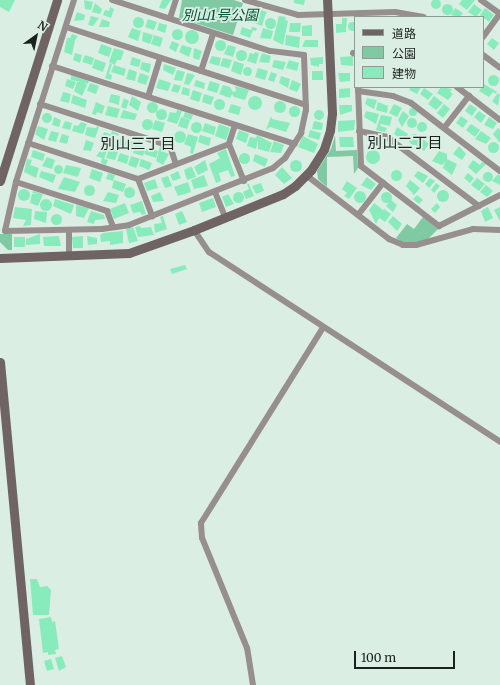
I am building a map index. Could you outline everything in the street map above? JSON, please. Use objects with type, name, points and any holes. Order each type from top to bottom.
[{"type":"main road","points":[[0,182],[57,0]]},
{"type":"main road","points":[[0,258],[129,253],[194,230],[283,194],[306,175],[324,149],[332,118],[327,0]]},
{"type":"main road","points":[[0,362],[30,685]]},
{"type":"street","points":[[74,0],[16,182],[5,231],[113,228],[152,216],[244,181],[279,164],[295,144],[304,125],[306,105],[304,55],[270,51],[112,0]]},
{"type":"street","points":[[170,18],[176,0]]},
{"type":"street","points":[[245,0],[284,13],[328,15],[395,12],[418,16]]},
{"type":"street","points":[[481,0],[500,14],[484,36]]},
{"type":"street","points":[[66,27],[306,105]]},
{"type":"street","points":[[201,71],[213,33]]},
{"type":"street","points":[[484,56],[500,68]]},
{"type":"street","points":[[148,97],[160,58]]},
{"type":"street","points":[[52,66],[295,144]]},
{"type":"street","points":[[458,88],[500,120]]},
{"type":"street","points":[[500,171],[444,128],[399,98],[358,89],[361,166],[439,226],[500,195]]},
{"type":"street","points":[[444,128],[470,96]]},
{"type":"street","points":[[40,104],[170,146],[176,164]]},
{"type":"street","points":[[235,125],[229,144],[244,181]]},
{"type":"street","points":[[359,131],[387,137],[479,206]]},
{"type":"street","points":[[28,143],[138,178],[229,144]]},
{"type":"street","points":[[306,175],[389,239],[403,246],[416,245],[473,229],[500,230]]},
{"type":"street","points":[[138,178],[152,216]]},
{"type":"street","points":[[16,182],[107,211],[113,228]]},
{"type":"street","points":[[358,216],[383,183]]},
{"type":"street","points":[[215,192],[225,217]]},
{"type":"street","points":[[69,230],[69,256]]},
{"type":"street","points":[[194,230],[209,252],[323,328],[500,442]]},
{"type":"street","points":[[253,685],[247,648],[202,538],[201,523],[323,328]]},
{"type":"green space","name":"別山1号公園","points":[[182,0],[234,0],[243,3],[233,35],[179,18]]},
{"type":"green space","points":[[335,135],[336,151],[357,150],[358,168],[354,174],[353,156],[327,157],[327,187],[318,179],[317,171],[331,149]]},
{"type":"green space","points":[[423,217],[438,229],[428,239],[414,243],[402,242],[396,238],[407,224],[414,229]]},
{"type":"green space","points":[[0,234],[12,234],[12,250],[8,250],[0,242]]},
{"type":"building","points":[[434,-1],[438,-1],[440,0],[440,8],[434,9],[431,6],[431,2]]},
{"type":"building","points":[[0,0],[15,0],[9,12],[0,7]]},
{"type":"building","points":[[84,0],[93,2],[91,10],[85,9]]},
{"type":"building","points":[[162,0],[171,0],[165,9],[159,8]]},
{"type":"building","points":[[294,0],[305,0],[304,5],[294,3]]},
{"type":"building","points":[[462,0],[475,0],[467,10],[459,4]]},
{"type":"building","points":[[95,3],[102,9],[100,14],[92,12]]},
{"type":"building","points":[[445,4],[449,4],[451,5],[451,13],[445,14],[442,11],[442,7]]},
{"type":"building","points":[[474,4],[482,10],[477,16],[468,12]]},
{"type":"building","points":[[110,7],[114,9],[111,18],[103,15],[105,10],[109,11]]},
{"type":"building","points":[[455,8],[463,13],[461,16],[451,15]]},
{"type":"building","points":[[485,8],[494,15],[489,22],[484,18],[484,16],[480,15]]},
{"type":"building","points":[[258,9],[267,12],[262,26],[251,22],[254,14],[258,16]]},
{"type":"building","points":[[242,10],[252,14],[249,23],[239,19]]},
{"type":"building","points":[[77,12],[85,15],[84,20],[74,21]]},
{"type":"building","points":[[91,16],[99,18],[93,26],[88,25]]},
{"type":"building","points":[[138,16],[142,18],[144,22],[142,26],[138,28],[134,26],[132,22],[134,18]]},
{"type":"building","points":[[279,16],[286,17],[285,20],[288,21],[283,45],[273,40]]},
{"type":"building","points":[[268,18],[272,18],[274,19],[274,27],[268,28],[265,25],[265,21]]},
{"type":"building","points":[[342,18],[347,18],[346,32],[336,33],[336,24],[342,24]]},
{"type":"building","points":[[102,19],[110,22],[109,27],[99,27]]},
{"type":"building","points":[[148,19],[157,22],[154,30],[145,27]]},
{"type":"building","points":[[354,22],[354,30],[350,30],[348,28],[348,24]]},
{"type":"building","points":[[159,23],[167,25],[165,33],[157,30]]},
{"type":"building","points":[[290,23],[301,23],[300,32],[289,32]]},
{"type":"building","points":[[312,25],[312,36],[302,36],[302,26]]},
{"type":"building","points":[[242,27],[251,30],[252,27],[257,28],[256,31],[253,30],[250,38],[240,34]]},
{"type":"building","points":[[132,28],[141,31],[138,41],[128,37]]},
{"type":"building","points":[[177,28],[181,30],[183,34],[181,38],[177,40],[173,38],[171,34],[173,30]]},
{"type":"building","points":[[263,28],[273,31],[271,39],[260,38]]},
{"type":"building","points":[[189,30],[195,30],[199,34],[199,40],[195,44],[189,44],[185,40],[185,34]]},
{"type":"building","points":[[143,32],[153,35],[150,44],[142,41]]},
{"type":"building","points":[[72,34],[78,36],[75,40],[72,55],[64,52],[67,38],[70,38]]},
{"type":"building","points":[[154,35],[163,38],[160,47],[151,44]]},
{"type":"building","points":[[286,35],[300,37],[299,48],[285,45]]},
{"type":"building","points":[[492,38],[499,43],[494,50],[487,44]]},
{"type":"building","points":[[220,39],[224,41],[226,45],[224,49],[220,51],[216,49],[214,45],[216,41]]},
{"type":"building","points":[[305,40],[318,40],[318,47],[302,47]]},
{"type":"building","points":[[172,41],[179,44],[176,52],[169,48]]},
{"type":"building","points":[[101,44],[112,48],[109,57],[98,53]]},
{"type":"building","points":[[182,45],[192,48],[189,57],[179,52]]},
{"type":"building","points":[[228,45],[236,47],[233,57],[224,54]]},
{"type":"building","points":[[114,48],[124,51],[121,60],[117,60],[115,65],[109,62]]},
{"type":"building","points":[[194,48],[202,51],[199,60],[193,58]]},
{"type":"building","points":[[241,49],[245,51],[247,55],[245,59],[241,61],[237,59],[235,55],[237,51]]},
{"type":"building","points":[[255,52],[259,53],[256,64],[247,61],[250,53],[254,54]]},
{"type":"building","points":[[75,53],[82,55],[80,63],[73,60]]},
{"type":"building","points":[[262,53],[271,56],[269,63],[259,62]]},
{"type":"building","points":[[85,55],[94,58],[92,65],[82,62]]},
{"type":"building","points":[[212,56],[221,58],[219,66],[209,63]]},
{"type":"building","points":[[353,56],[353,66],[341,65],[340,57]]},
{"type":"building","points":[[132,57],[141,60],[139,67],[130,65]]},
{"type":"building","points":[[323,57],[323,64],[319,64],[319,67],[311,65],[310,58]]},
{"type":"building","points":[[223,58],[232,60],[229,68],[220,66]]},
{"type":"building","points":[[95,59],[106,63],[103,72],[92,68]]},
{"type":"building","points":[[274,60],[286,62],[283,70],[272,67]]},
{"type":"building","points":[[289,60],[299,63],[297,71],[286,68]]},
{"type":"building","points":[[234,61],[244,64],[241,75],[231,71]]},
{"type":"building","points":[[142,62],[151,64],[149,73],[140,69]]},
{"type":"building","points":[[110,63],[112,64],[109,74],[112,75],[111,80],[105,78]]},
{"type":"building","points":[[164,64],[176,68],[173,75],[163,70]]},
{"type":"building","points":[[114,65],[126,69],[124,76],[111,72]]},
{"type":"building","points":[[247,66],[252,71],[247,76],[242,71]]},
{"type":"building","points":[[258,68],[268,71],[265,80],[255,77]]},
{"type":"building","points":[[129,69],[137,72],[135,81],[126,79]]},
{"type":"building","points":[[177,70],[185,72],[182,81],[174,80]]},
{"type":"building","points":[[312,71],[323,71],[323,80],[312,80]]},
{"type":"building","points":[[271,72],[277,74],[274,82],[268,80]]},
{"type":"building","points":[[140,73],[149,76],[146,85],[137,82]]},
{"type":"building","points":[[187,73],[195,75],[189,85],[184,84]]},
{"type":"building","points":[[338,73],[350,73],[350,81],[340,82]]},
{"type":"building","points":[[71,75],[89,81],[88,84],[84,83],[87,85],[82,96],[74,91],[77,82],[81,82],[71,80]]},
{"type":"building","points":[[491,75],[495,75],[497,76],[497,84],[491,85],[488,82],[488,78]]},
{"type":"building","points":[[281,76],[290,79],[288,88],[279,83]]},
{"type":"building","points":[[67,79],[76,82],[73,89],[65,86]]},
{"type":"building","points":[[159,79],[171,83],[168,91],[156,88]]},
{"type":"building","points":[[196,80],[205,83],[204,89],[194,86]]},
{"type":"building","points":[[292,80],[301,84],[297,92],[289,89]]},
{"type":"building","points":[[210,81],[220,84],[217,93],[207,90]]},
{"type":"building","points":[[90,83],[99,86],[96,94],[87,91]]},
{"type":"building","points":[[174,84],[181,86],[178,93],[171,91]]},
{"type":"building","points":[[484,84],[497,92],[496,94],[493,92],[489,97],[479,91],[481,88],[484,88]]},
{"type":"building","points":[[223,85],[230,87],[233,92],[236,91],[235,86],[249,90],[245,100],[234,97],[232,94],[230,98],[219,94]]},
{"type":"building","points":[[183,87],[190,89],[189,96],[181,94]]},
{"type":"building","points":[[350,88],[350,97],[339,98],[339,89]]},
{"type":"building","points":[[410,88],[420,88],[417,94],[409,90]]},
{"type":"building","points":[[424,88],[433,94],[428,100],[420,94]]},
{"type":"building","points":[[440,88],[446,88],[452,89],[450,92],[453,94],[448,100],[437,93]]},
{"type":"building","points":[[193,90],[202,93],[199,102],[190,99]]},
{"type":"building","points":[[63,92],[71,94],[69,103],[60,101]]},
{"type":"building","points":[[498,93],[500,95],[498,106],[492,101]]},
{"type":"building","points":[[111,94],[120,96],[119,105],[109,102]]},
{"type":"building","points":[[204,94],[214,97],[211,105],[202,102]]},
{"type":"building","points":[[73,95],[87,100],[85,108],[71,103]]},
{"type":"building","points":[[132,96],[141,102],[138,111],[129,105]]},
{"type":"building","points":[[255,96],[260,98],[262,103],[260,108],[255,110],[250,108],[248,103],[250,98]]},
{"type":"building","points":[[434,96],[443,103],[436,110],[428,104]]},
{"type":"building","points":[[124,98],[129,101],[126,109],[121,107]]},
{"type":"building","points":[[219,98],[223,100],[225,104],[223,108],[219,110],[215,108],[213,104],[215,100]]},
{"type":"building","points":[[367,98],[377,100],[374,109],[365,104]]},
{"type":"building","points":[[280,101],[284,103],[286,107],[284,111],[280,113],[276,111],[274,107],[276,103]]},
{"type":"building","points":[[96,102],[105,106],[102,114],[97,112],[96,115],[92,114]]},
{"type":"building","points":[[150,102],[154,102],[156,103],[156,111],[150,112],[147,109],[147,105]]},
{"type":"building","points":[[378,102],[388,106],[387,113],[376,110]]},
{"type":"building","points":[[231,104],[241,107],[239,115],[228,112]]},
{"type":"building","points":[[394,104],[402,108],[397,117],[389,113]]},
{"type":"building","points":[[444,104],[450,109],[443,118],[437,113]]},
{"type":"building","points":[[470,104],[477,109],[472,116],[465,111]]},
{"type":"building","points":[[294,105],[298,107],[300,111],[298,115],[294,117],[290,115],[288,111],[290,107]]},
{"type":"building","points":[[339,105],[352,105],[352,111],[340,115]]},
{"type":"building","points":[[108,106],[120,109],[117,118],[105,115]]},
{"type":"building","points":[[411,108],[415,108],[417,112],[415,116],[411,116],[409,114],[409,110]]},
{"type":"building","points":[[159,109],[163,109],[165,110],[165,118],[159,119],[156,116],[156,112]]},
{"type":"building","points":[[123,110],[137,114],[135,120],[120,118]]},
{"type":"building","points":[[177,110],[182,111],[177,124],[167,121],[170,112],[176,113]]},
{"type":"building","points":[[317,110],[321,110],[323,111],[323,119],[317,120],[314,117],[314,113]]},
{"type":"building","points":[[366,111],[379,114],[376,124],[364,117]]},
{"type":"building","points":[[403,111],[409,116],[402,127],[398,120]]},
{"type":"building","points":[[479,111],[486,116],[481,123],[474,117]]},
{"type":"building","points":[[185,112],[193,115],[191,120],[183,117]]},
{"type":"building","points":[[45,113],[49,113],[51,114],[51,122],[45,123],[42,120],[42,116]]},
{"type":"building","points":[[381,115],[392,117],[390,126],[381,124],[380,126],[387,128],[385,132],[376,130]]},
{"type":"building","points":[[271,116],[272,119],[290,123],[286,132],[270,127],[266,130]]},
{"type":"building","points":[[461,116],[468,121],[463,128],[456,123]]},
{"type":"building","points":[[54,117],[61,120],[59,127],[52,125]]},
{"type":"building","points":[[181,117],[190,120],[187,129],[178,126]]},
{"type":"building","points":[[489,117],[497,123],[493,129],[484,125]]},
{"type":"building","points":[[147,118],[151,120],[153,124],[151,128],[147,130],[143,128],[141,124],[143,120]]},
{"type":"building","points":[[410,118],[414,118],[416,119],[416,127],[410,128],[407,125],[407,121]]},
{"type":"building","points":[[155,120],[165,123],[162,132],[152,129]]},
{"type":"building","points":[[355,120],[354,130],[338,132],[338,121]]},
{"type":"building","points":[[65,121],[72,123],[70,130],[62,128]]},
{"type":"building","points":[[196,121],[200,123],[202,127],[200,131],[196,133],[192,131],[190,127],[192,123]]},
{"type":"building","points":[[314,121],[323,123],[322,130],[312,129]]},
{"type":"building","points":[[81,122],[87,124],[83,134],[72,131],[74,125],[78,126]]},
{"type":"building","points":[[420,122],[424,122],[426,123],[426,131],[420,132],[417,129],[417,125]]},
{"type":"building","points":[[205,123],[216,127],[214,135],[202,131]]},
{"type":"building","points":[[219,124],[230,128],[226,140],[215,136]]},
{"type":"building","points":[[471,124],[480,130],[475,137],[466,130]]},
{"type":"building","points":[[38,126],[48,129],[44,140],[35,134]]},
{"type":"building","points":[[97,126],[99,127],[95,138],[85,135],[87,127],[96,128]]},
{"type":"building","points":[[397,127],[408,134],[404,141],[394,134]]},
{"type":"building","points":[[498,128],[500,130],[500,143],[493,134]]},
{"type":"building","points":[[239,130],[249,134],[246,143],[236,139]]},
{"type":"building","points":[[310,130],[321,133],[319,140],[308,137]]},
{"type":"building","points":[[51,131],[59,133],[56,142],[48,140]]},
{"type":"building","points":[[112,131],[119,134],[118,136],[114,134],[110,144],[101,141],[104,132],[110,134],[110,136]]},
{"type":"building","points":[[180,131],[184,133],[186,137],[184,141],[180,143],[176,141],[174,137],[176,133]]},
{"type":"building","points":[[481,131],[491,138],[486,144],[475,139]]},
{"type":"building","points":[[414,133],[418,135],[420,139],[418,143],[414,145],[410,143],[408,139],[410,135]]},
{"type":"building","points":[[62,134],[69,136],[67,144],[59,142]]},
{"type":"building","points":[[188,134],[198,137],[193,154],[190,153],[191,147],[184,144]]},
{"type":"building","points":[[200,135],[211,138],[209,146],[198,142]]},
{"type":"building","points":[[257,135],[272,143],[269,152],[258,149],[258,140],[256,149],[247,146],[250,137],[256,138]]},
{"type":"building","points":[[303,136],[318,144],[314,153],[298,147]]},
{"type":"building","points":[[118,137],[122,139],[124,143],[122,147],[118,149],[114,147],[112,143],[114,139]]},
{"type":"building","points":[[339,137],[353,137],[354,147],[340,147]]},
{"type":"building","points":[[422,138],[429,144],[424,151],[416,145]]},
{"type":"building","points":[[128,139],[132,141],[134,145],[132,149],[128,151],[124,149],[122,145],[124,141]]},
{"type":"building","points":[[86,140],[94,143],[91,151],[83,150]]},
{"type":"building","points":[[137,140],[140,140],[138,145],[146,147],[143,156],[133,153]]},
{"type":"building","points":[[274,141],[284,145],[281,153],[270,152]]},
{"type":"building","points":[[493,141],[497,143],[499,147],[497,151],[493,153],[489,151],[487,147],[489,143]]},
{"type":"building","points":[[100,146],[108,148],[104,159],[108,160],[106,165],[101,163],[102,158],[96,156],[100,151]]},
{"type":"building","points":[[160,146],[165,148],[164,152],[169,154],[163,165],[156,161]]},
{"type":"building","points":[[459,146],[466,154],[462,160],[453,154]]},
{"type":"building","points":[[147,147],[158,151],[156,158],[144,154]]},
{"type":"building","points":[[109,149],[118,152],[115,160],[106,158]]},
{"type":"building","points":[[226,149],[235,176],[231,177],[228,170],[219,173],[221,181],[216,183],[209,164],[220,158],[217,153]]},
{"type":"building","points":[[33,150],[45,154],[43,161],[31,157]]},
{"type":"building","points":[[373,150],[378,152],[380,157],[378,162],[373,164],[368,162],[366,157],[368,152]]},
{"type":"building","points":[[439,151],[447,154],[447,159],[457,164],[452,175],[443,168],[445,162],[442,165],[432,161]]},
{"type":"building","points":[[120,153],[129,156],[127,164],[117,161]]},
{"type":"building","points":[[242,153],[246,153],[248,154],[248,162],[242,163],[239,160],[239,156]]},
{"type":"building","points":[[255,154],[268,159],[265,167],[253,161]]},
{"type":"building","points":[[131,156],[140,159],[136,168],[128,165]]},
{"type":"building","points":[[47,157],[55,160],[52,169],[42,166]]},
{"type":"building","points":[[27,159],[32,160],[30,165],[39,168],[36,178],[24,172]]},
{"type":"building","points":[[141,159],[152,163],[149,170],[139,166]]},
{"type":"building","points":[[205,160],[208,170],[198,175],[194,167]]},
{"type":"building","points":[[298,160],[301,161],[301,171],[294,172],[291,171],[290,164],[291,161]]},
{"type":"building","points":[[473,160],[480,165],[482,162],[486,164],[476,174],[468,167]]},
{"type":"building","points":[[56,165],[60,165],[62,169],[60,173],[56,173],[54,171],[54,167]]},
{"type":"building","points":[[66,165],[81,168],[78,177],[63,173]]},
{"type":"building","points":[[192,167],[196,177],[187,180],[184,170]]},
{"type":"building","points":[[282,167],[292,178],[284,184],[275,175]]},
{"type":"building","points":[[92,169],[103,173],[100,182],[89,178]]},
{"type":"building","points":[[394,170],[398,170],[400,171],[400,179],[394,180],[391,177],[391,173]]},
{"type":"building","points":[[41,171],[56,175],[53,183],[39,177]]},
{"type":"building","points":[[178,171],[181,178],[173,181],[170,175]]},
{"type":"building","points":[[418,171],[428,176],[423,183],[414,176]]},
{"type":"building","points":[[486,172],[490,172],[492,173],[492,181],[486,182],[483,179],[483,175]]},
{"type":"building","points":[[108,173],[115,175],[113,181],[106,179]]},
{"type":"building","points":[[468,173],[474,178],[470,183],[464,178]]},
{"type":"building","points":[[498,174],[500,176],[500,185],[492,181]]},
{"type":"building","points":[[204,175],[208,186],[194,189],[191,180]]},
{"type":"building","points":[[168,176],[172,186],[165,188],[161,178]]},
{"type":"building","points":[[64,177],[80,182],[75,192],[58,189]]},
{"type":"building","points":[[367,177],[376,184],[371,190],[361,185]]},
{"type":"building","points":[[430,178],[435,181],[429,188],[425,184]]},
{"type":"building","points":[[477,178],[485,184],[479,191],[471,185]]},
{"type":"building","points":[[155,179],[158,188],[147,191],[144,183]]},
{"type":"building","points":[[114,180],[126,184],[123,192],[112,188]]},
{"type":"building","points":[[410,180],[420,188],[414,195],[406,186]]},
{"type":"building","points":[[347,181],[357,188],[349,199],[344,196],[347,193],[342,189]]},
{"type":"building","points":[[188,182],[191,192],[178,196],[174,187]]},
{"type":"building","points":[[261,183],[264,191],[256,194],[252,186]]},
{"type":"building","points":[[436,183],[440,186],[434,193],[431,190]]},
{"type":"building","points":[[89,184],[93,186],[95,190],[93,194],[89,196],[85,194],[83,190],[85,186]]},
{"type":"building","points":[[247,184],[249,184],[254,196],[246,199],[243,192],[249,189]]},
{"type":"building","points":[[486,185],[493,191],[487,197],[480,192]]},
{"type":"building","points":[[129,186],[133,188],[135,192],[133,196],[129,198],[125,196],[123,192],[125,188]]},
{"type":"building","points":[[26,189],[29,190],[29,200],[22,201],[19,200],[18,193],[19,190]]},
{"type":"building","points":[[443,190],[447,192],[449,196],[447,200],[443,202],[439,200],[437,196],[439,192]]},
{"type":"building","points":[[33,191],[43,194],[38,206],[30,203],[32,194],[37,194],[32,193]]},
{"type":"building","points":[[358,191],[362,191],[366,197],[362,203],[358,203],[354,199],[354,195]]},
{"type":"building","points":[[108,192],[119,195],[116,203],[103,201]]},
{"type":"building","points":[[160,192],[164,201],[153,202],[151,196]]},
{"type":"building","points":[[236,192],[240,192],[242,193],[242,201],[236,202],[233,199],[233,195]]},
{"type":"building","points":[[384,192],[388,192],[390,193],[390,201],[384,202],[381,199],[381,195]]},
{"type":"building","points":[[228,194],[234,204],[226,207],[222,197]]},
{"type":"building","points":[[417,195],[423,200],[419,204],[413,199]]},
{"type":"building","points":[[213,198],[216,207],[202,212],[199,203]]},
{"type":"building","points":[[46,199],[50,201],[52,205],[50,209],[46,211],[42,209],[40,205],[42,201]]},
{"type":"building","points":[[55,199],[74,205],[71,214],[53,206]]},
{"type":"building","points":[[391,200],[397,205],[393,212],[386,206]]},
{"type":"building","points":[[142,201],[146,214],[142,215],[140,212],[133,213],[130,205]]},
{"type":"building","points":[[125,203],[129,213],[114,219],[110,209]]},
{"type":"building","points":[[374,203],[383,210],[376,224],[369,210]]},
{"type":"building","points":[[437,203],[440,207],[435,213],[431,209]]},
{"type":"building","points":[[76,205],[89,208],[84,218],[76,216]]},
{"type":"building","points":[[15,207],[32,209],[31,225],[23,226],[26,220],[13,218]]},
{"type":"building","points":[[488,207],[493,218],[485,222],[481,211]]},
{"type":"building","points":[[500,207],[500,221],[494,210]]},
{"type":"building","points":[[384,209],[391,214],[385,222],[378,217]]},
{"type":"building","points":[[35,211],[47,212],[46,223],[34,219]]},
{"type":"building","points":[[91,211],[104,215],[105,219],[95,220],[94,224],[87,222]]},
{"type":"building","points":[[182,211],[187,222],[179,225],[175,214]]},
{"type":"building","points":[[56,213],[60,215],[62,219],[60,223],[56,225],[52,223],[50,219],[52,215]]},
{"type":"building","points":[[163,216],[167,229],[155,233],[154,224],[162,223],[160,217]]},
{"type":"building","points":[[393,216],[402,224],[397,231],[388,222]]},
{"type":"building","points":[[140,226],[141,228],[151,227],[154,235],[138,237],[135,227]]},
{"type":"building","points":[[133,227],[138,241],[129,243],[126,229]]},
{"type":"building","points":[[123,231],[123,243],[110,245],[110,241],[101,242],[100,235],[103,233]]},
{"type":"building","points":[[40,234],[40,244],[26,245],[26,239]]},
{"type":"building","points":[[59,236],[61,246],[44,246],[43,237]]},
{"type":"building","points":[[83,236],[83,248],[73,248],[72,237]]},
{"type":"building","points":[[87,236],[97,238],[97,244],[88,245]]},
{"type":"building","points":[[14,237],[25,237],[25,247],[14,247]]},
{"type":"building","points":[[185,265],[187,269],[172,274],[170,269]]},
{"type":"building","points":[[30,579],[37,579],[40,587],[47,586],[51,590],[49,615],[33,615]]},
{"type":"building","points":[[51,617],[52,622],[55,621],[59,649],[55,650],[56,654],[48,655],[48,652],[43,653],[39,619]]},
{"type":"building","points":[[62,656],[66,667],[59,671],[55,658]]},
{"type":"building","points":[[51,659],[54,669],[47,671],[44,661]]},
{"type":"district","name":"別山二丁目","points":[[405,143]]},
{"type":"district","name":"別山三丁目","points":[[138,144]]}]
